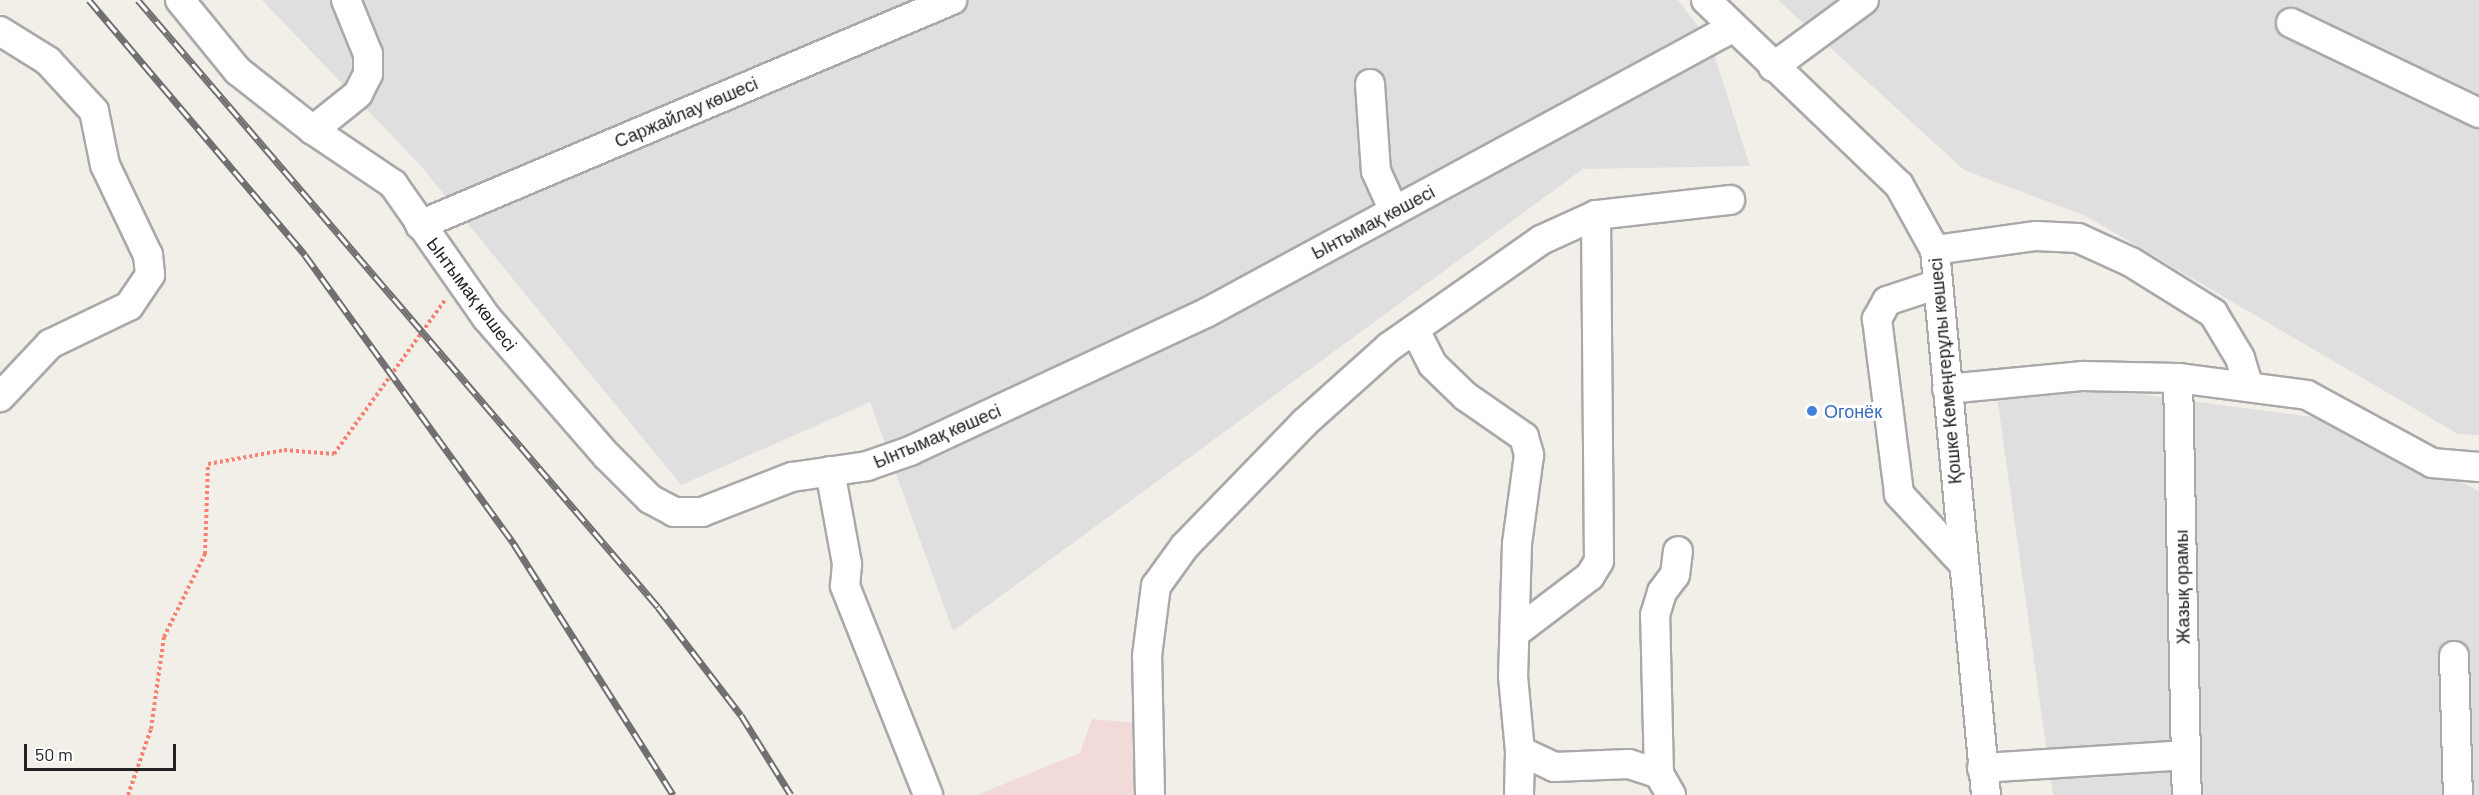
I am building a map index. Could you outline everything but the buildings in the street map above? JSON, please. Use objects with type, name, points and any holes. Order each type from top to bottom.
[{"type":"street","name":"Ынтымақ көшесі","points":[[180,0],[238,71],[313,130],[393,184],[486,317],[650,499],[674,512],[702,512],[792,477],[830,471],[910,451],[1206,313],[1732,28]]},
{"type":"street","points":[[313,130],[358,94],[368,74],[368,54],[346,0]]},
{"type":"street","name":"Саржайлау көшесі","points":[[420,225],[952,0]]},
{"type":"street","name":"Қошке Кемеңгерұлы көшесі","points":[[1706,0],[1732,28],[1899,185],[1935,250],[1984,782]]},
{"type":"street","points":[[1773,67],[1864,0]]},
{"type":"street","points":[[2291,23],[2479,113]]},
{"type":"street","points":[[0,31],[48,61],[94,111],[105,165],[148,255],[150,275],[129,306],[50,344],[0,397]]},
{"type":"street","points":[[1370,84],[1376,171],[1394,211]]},
{"type":"street","points":[[1150,795],[1147,657],[1156,586],[1185,546],[1304,423],[1414,330],[1541,240],[1596,214],[1730,200]]},
{"type":"street","points":[[1515,633],[1590,576],[1599,561],[1596,214]]},
{"type":"street","points":[[1935,250],[2036,236],[2078,238],[2131,262],[2213,313],[2240,358],[2249,387]]},
{"type":"street","points":[[1938,284],[1887,301],[1878,320],[1899,494],[1963,563]]},
{"type":"street","points":[[1414,330],[1433,365],[1465,396],[1524,437],[1528,455],[1515,633],[1520,751],[1519,795]]},
{"type":"street","points":[[1947,389],[2083,376],[2178,378],[2307,395],[2432,463],[2479,467]]},
{"type":"street","name":"Жазық орамы","points":[[2178,378],[2187,795]]},
{"type":"street","points":[[830,471],[847,564],[845,586],[928,795]]},
{"type":"street","points":[[1665,785],[1655,615],[1662,592],[1675,575],[1678,552]]},
{"type":"street","points":[[2454,656],[2458,795]]},
{"type":"street","points":[[1520,751],[1554,767],[1629,764],[1665,785]]},
{"type":"street","points":[[1984,782],[2186,754]]},
{"type":"path","points":[[128,795],[151,729],[164,637],[205,554],[208,464],[284,450],[334,454],[462,281]]},
{"type":"shaded area","points":[[262,0],[1678,0],[1710,42],[1750,166],[1583,169],[953,631],[870,402],[681,485],[420,165]]},
{"type":"shaded area","points":[[1778,0],[2479,0],[2479,435],[2458,434],[2086,216],[1964,170]]},
{"type":"shaded area","points":[[1994,375],[2342,421],[2479,491],[2479,795],[2053,795]]},
{"type":"shaded area","points":[[1092,719],[1137,723],[1144,795],[977,795],[1080,753]]},
{"type":"railway","points":[[89,0],[305,255],[514,544],[673,795]]},
{"type":"railway","points":[[138,0],[658,607],[741,715],[791,795]]},
{"type":"place","name":"Огонёк","points":[[1812,411]]}]
